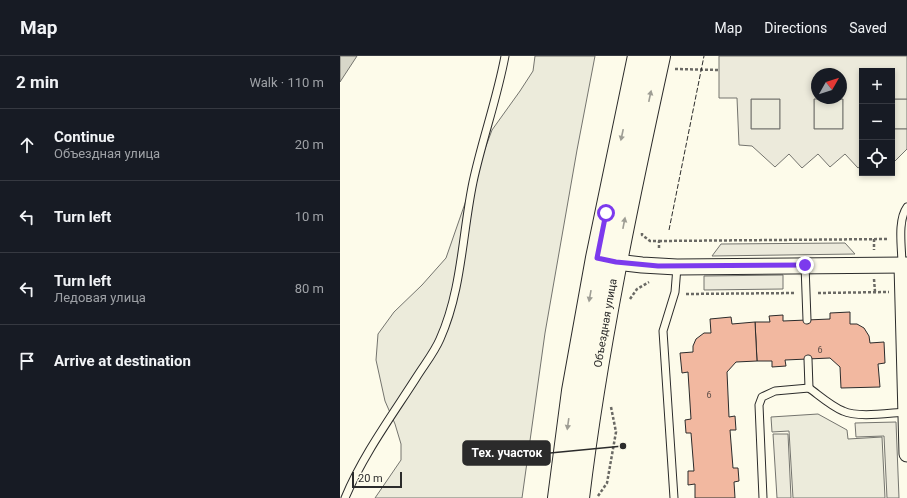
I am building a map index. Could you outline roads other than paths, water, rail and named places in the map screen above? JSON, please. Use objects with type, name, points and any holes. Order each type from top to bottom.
[{"type":"main road","name":"Объездная улица","points":[[578,498],[593,392],[607,260],[639,56]]},
{"type":"main road","name":"Объездная улица","points":[[559,498],[573,391],[607,260],[667,62]]},
{"type":"street","points":[[607,260],[642,265],[677,267],[905,264],[903,291],[907,454]]},
{"type":"lane","points":[[345,498],[371,449],[439,341],[449,318],[456,291],[473,184],[481,147],[505,56]]},
{"type":"lane","points":[[905,264],[901,223],[903,213],[907,207]]},
{"type":"lane","points":[[805,265],[807,320]]},
{"type":"lane","points":[[674,498],[663,331],[675,292],[677,267]]},
{"type":"lane","points":[[808,359],[809,388]]},
{"type":"lane","points":[[763,498],[759,405],[762,397],[775,391],[809,388],[834,407],[853,415],[905,412]]},
{"type":"place","name":"Тех. участок","points":[[623,446]]}]
